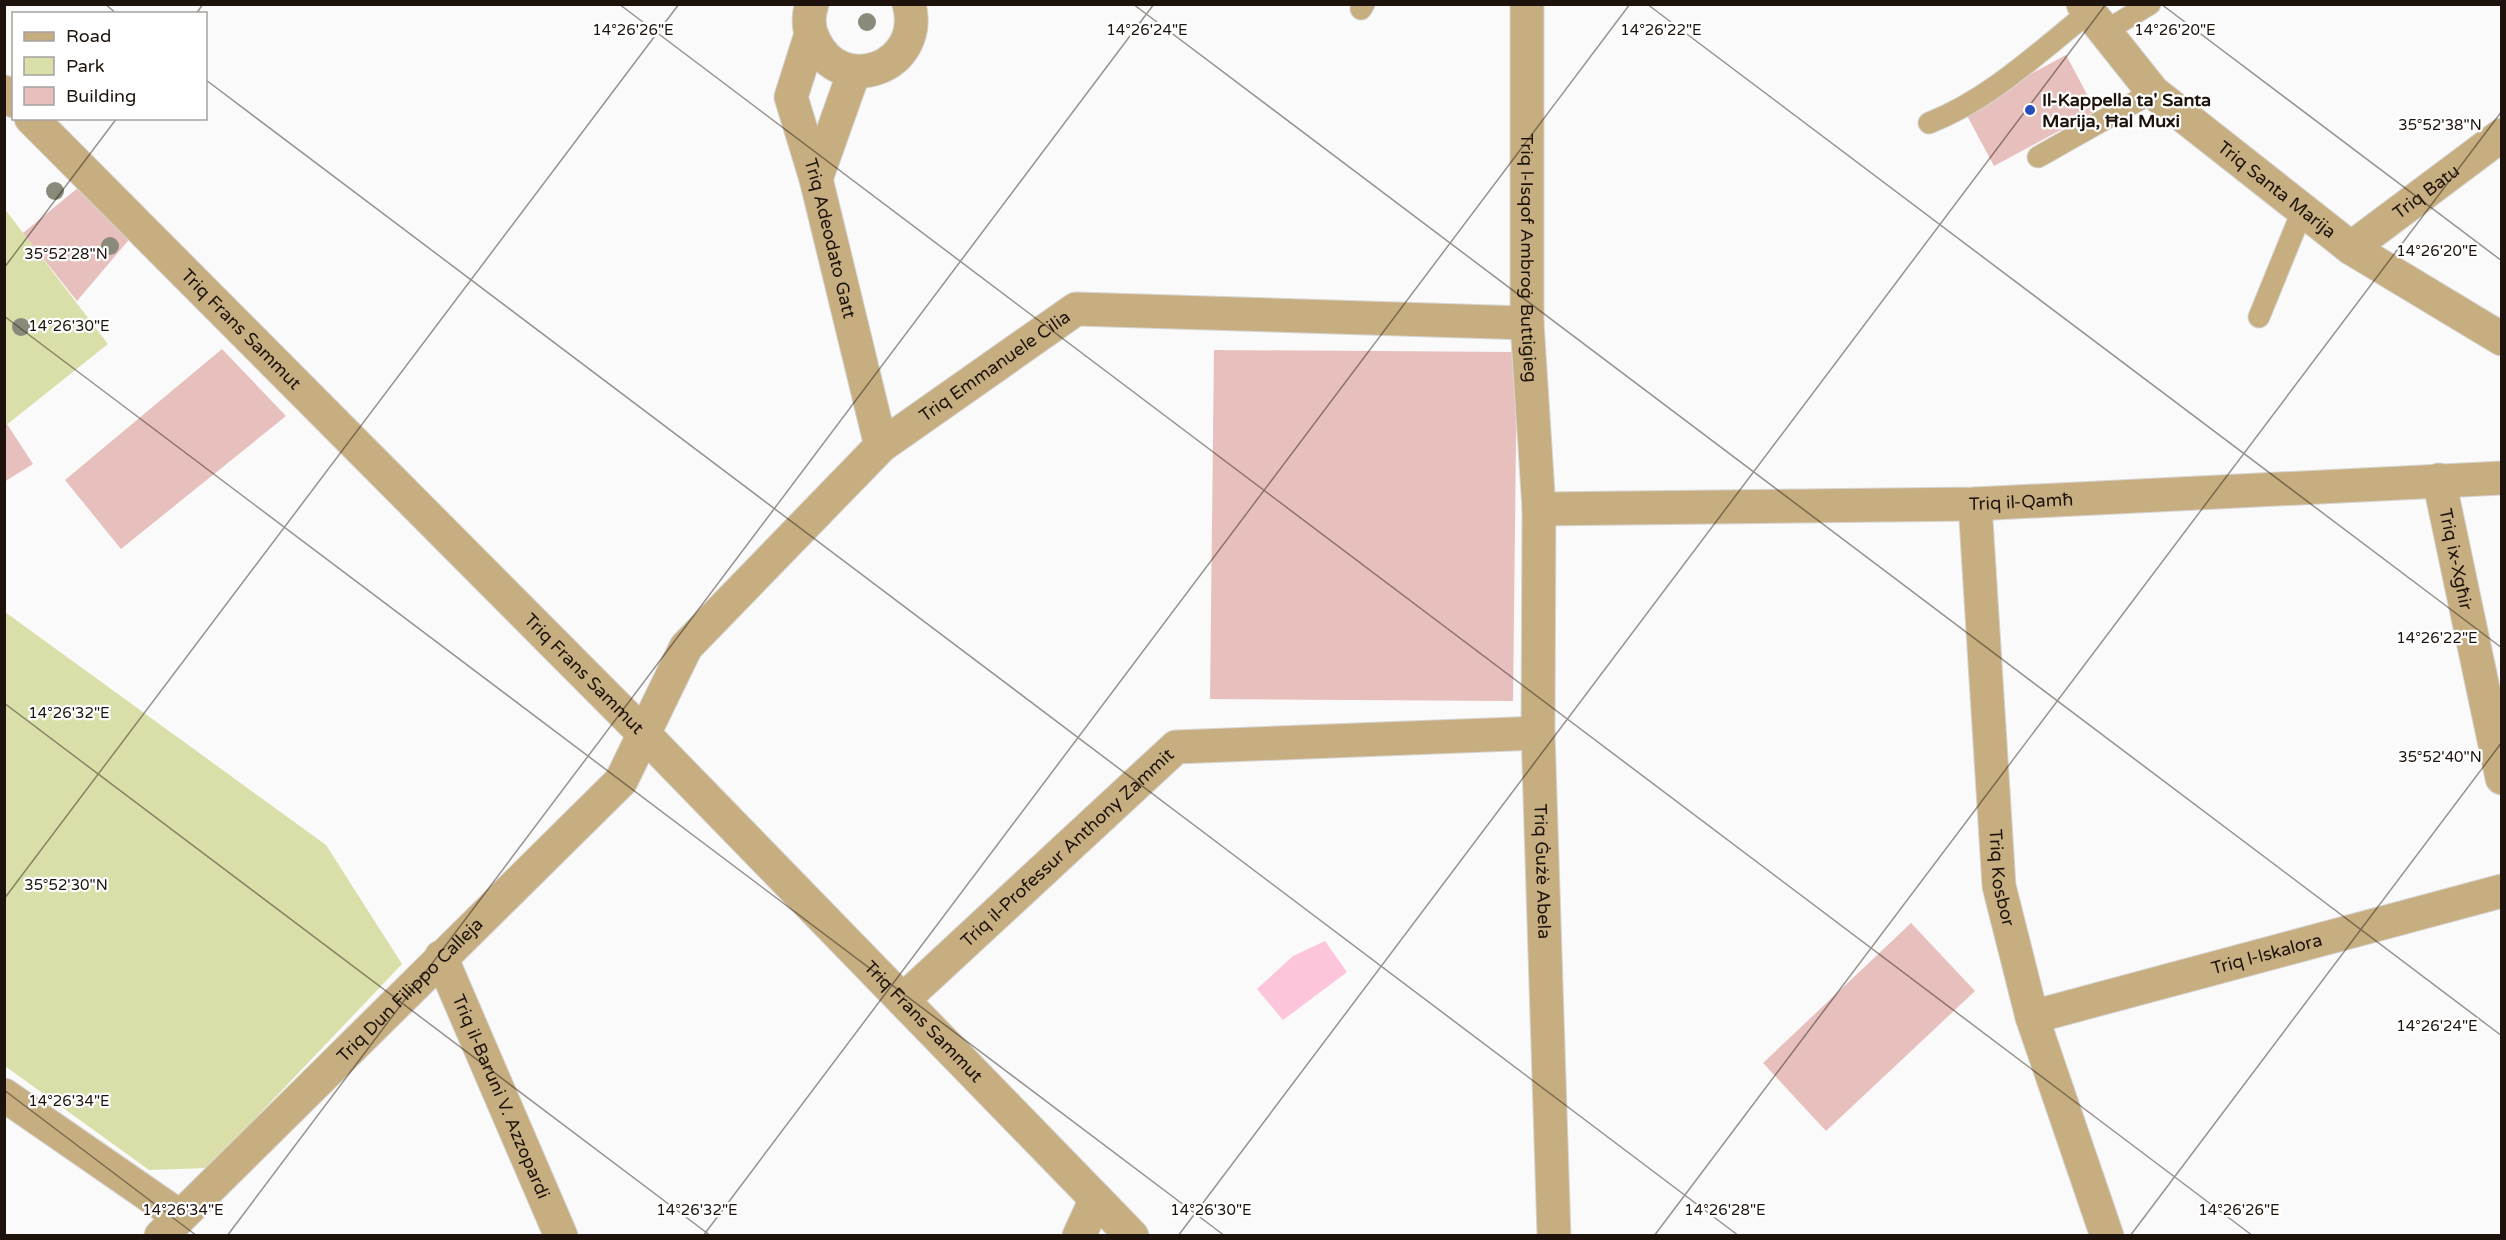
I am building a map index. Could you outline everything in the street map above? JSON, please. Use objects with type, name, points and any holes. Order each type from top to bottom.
[{"type":"street","name":"Triq l-Isqof Ambroġ Buttigieg","points":[[1527,4],[1527,323],[1539,509]]},
{"type":"street","points":[[816,179],[854,72],[872,71],[888,64],[901,53],[909,38],[915,10]]},
{"type":"street","name":"Triq Adeodato Gatt","points":[[810,13],[827,59],[840,68],[854,72]]},
{"type":"street","name":"Triq Adeodato Gatt","points":[[810,13],[791,97],[816,179],[881,446]]},
{"type":"street","name":"Triq Santa Marija","points":[[2092,16],[2153,92],[2351,248],[2502,339]]},
{"type":"street","name":"Triq Frans Sammut","points":[[33,120],[643,733],[1132,1236]]},
{"type":"street","name":"Triq Batu","points":[[2351,248],[2502,135]]},
{"type":"street","name":"Triq Emmanuele Cilia","points":[[643,733],[686,646],[881,446],[1076,309],[1527,323]]},
{"type":"street","name":"Triq il-Qamħ","points":[[1539,509],[1975,504],[2502,478]]},
{"type":"street","name":"Triq ix-Xgħir","points":[[2439,480],[2502,778]]},
{"type":"street","name":"Triq Kosbor","points":[[1975,504],[1999,886],[2025,1023],[2107,1236]]},
{"type":"street","name":"Triq Ġużè Abela","points":[[1539,509],[1538,733],[1554,1236]]},
{"type":"street","name":"Triq Dun Filippo Calleja","points":[[170,1226],[621,781],[643,733]]},
{"type":"street","name":"Triq il-Professur Anthony Zammit","points":[[903,1000],[1176,747],[1538,733]]},
{"type":"street","name":"Triq l-Iskalora","points":[[2025,1023],[2502,891]]},
{"type":"street","name":"Triq il-Baruni V. Azzopardi","points":[[441,957],[561,1236]]},
{"type":"street","points":[[4,1095],[170,1226]]},
{"type":"street","points":[[1079,1236],[1096,1199]]},
{"type":"lane","points":[[1929,123],[1958,111],[1980,98],[2092,16],[2150,4]]},
{"type":"lane","points":[[2038,157],[2153,92]]},
{"type":"lane","points":[[2259,317],[2303,209]]},
{"type":"green space","points":[[4,208],[108,344],[5,426],[4,426]]},
{"type":"green space","points":[[5,612],[326,845],[402,964],[208,1168],[149,1170],[5,1066]]},
{"type":"shaded area","points":[[1325,941],[1347,972],[1283,1020],[1257,989],[1293,956]]},
{"type":"building","name":"Il-Kappella ta' Santa Marija, Ħal Muxi","points":[[2066,55],[2096,111],[1994,166],[1964,110]]},
{"type":"building","points":[[79,187],[133,235],[77,301],[23,233]]},
{"type":"building","points":[[222,349],[286,416],[121,549],[65,480]]},
{"type":"building","points":[[1214,350],[1517,352],[1513,701],[1210,699]]},
{"type":"building","points":[[7,424],[33,464],[4,482],[4,426]]},
{"type":"building","points":[[1911,923],[1975,991],[1826,1131],[1763,1063]]},
{"type":"place","name":"Il-Kappella ta' Santa Marija, Ħal Muxi","points":[[2030,110]]}]
